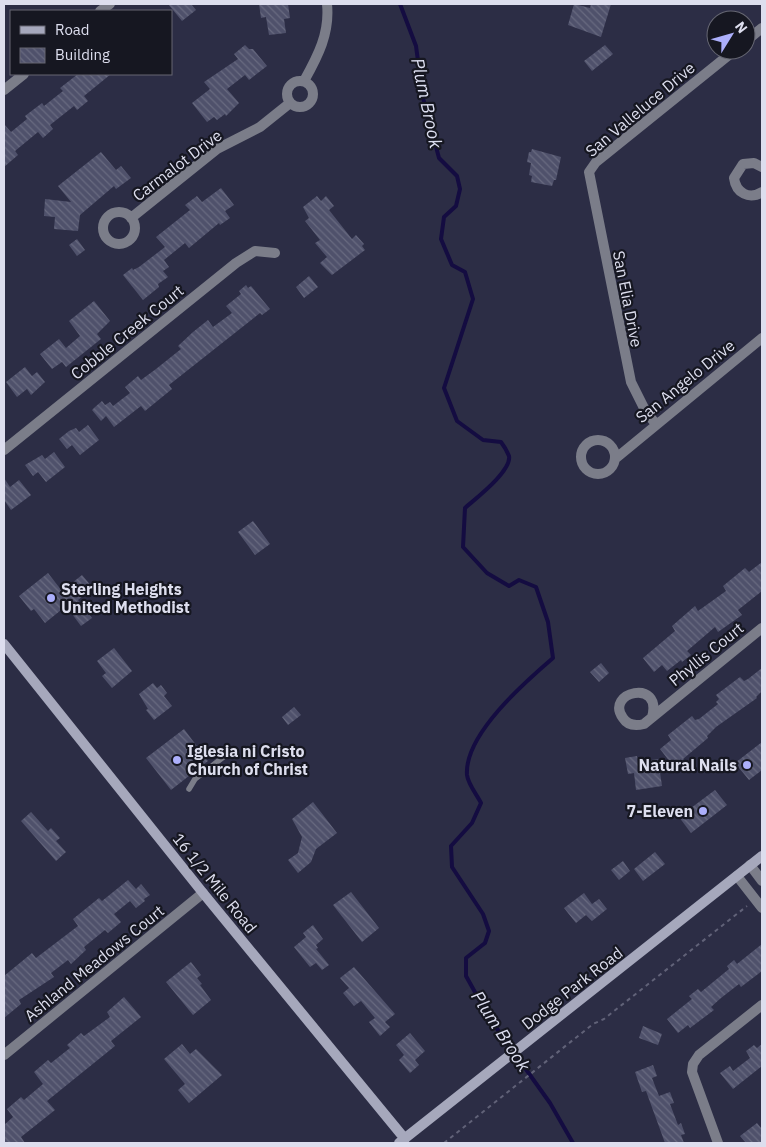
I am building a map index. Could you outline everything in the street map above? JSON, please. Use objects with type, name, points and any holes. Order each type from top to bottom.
[{"type":"street","points":[[304,81],[324,41],[327,26],[327,4]]},
{"type":"street","name":"San Valleluce Drive","points":[[589,172],[596,162],[723,60]]},
{"type":"street","points":[[4,90],[23,75]]},
{"type":"street","points":[[296,81],[304,81],[313,90],[310,103],[298,107],[290,103],[287,95],[289,87],[296,81]]},
{"type":"street","name":"Carmalot Drive","points":[[131,218],[217,149],[260,127],[290,103]]},
{"type":"street","points":[[762,167],[748,163],[743,164],[736,172],[735,183],[741,193],[762,199]]},
{"type":"street","name":"San Elia Drive","points":[[589,172],[631,382],[646,412],[656,424]]},
{"type":"street","points":[[751,196],[762,192]]},
{"type":"street","name":"Cobble Creek Court","points":[[4,450],[236,263],[256,251],[275,253]]},
{"type":"street","name":"San Angelo Drive","points":[[627,448],[598,440],[588,444],[582,453],[583,463],[590,472],[600,474],[610,469],[615,459],[627,448],[762,338]]},
{"type":"street","points":[[609,444],[615,453],[615,459]]},
{"type":"street","name":"Phyllis Court","points":[[668,704],[651,700],[643,693],[632,693],[623,699],[620,709],[623,720],[633,726],[644,724],[762,628]]},
{"type":"street","name":"16 1/2 Mile Road","points":[[4,644],[402,1141]]},
{"type":"street","points":[[651,700],[653,706],[652,717]]},
{"type":"street","name":"Dodge Park Road","points":[[402,1141],[762,856]]},
{"type":"street","points":[[750,865],[762,881]]},
{"type":"street","points":[[737,876],[762,908]]},
{"type":"street","name":"Ashland Meadows Court","points":[[4,1055],[203,893]]},
{"type":"street","points":[[718,1143],[695,1080],[693,1064],[699,1055],[762,1005]]},
{"type":"lane","points":[[189,789],[195,779],[226,755]]},
{"type":"path","points":[[444,1143],[558,1051],[593,1024],[604,1019],[751,903]]},
{"type":"building","points":[[168,4],[191,4],[196,10],[182,21]]},
{"type":"building","points":[[259,4],[288,4],[290,18],[284,19],[286,33],[269,35],[266,17],[261,18]]},
{"type":"building","points":[[574,4],[590,8],[591,4],[611,4],[601,37],[568,25]]},
{"type":"building","points":[[245,45],[249,49],[253,49],[267,66],[249,80],[245,75],[227,89],[239,103],[226,116],[225,114],[217,120],[214,117],[207,122],[192,103],[210,89],[204,82],[238,59],[234,54]]},
{"type":"building","points":[[605,45],[613,54],[592,71],[584,61]]},
{"type":"building","points":[[77,75],[110,75],[84,96],[88,101],[77,110],[74,106],[50,125],[53,129],[43,138],[38,132],[15,151],[18,155],[4,167],[4,124],[11,132],[27,119],[25,116],[42,103],[44,106],[63,91],[60,88]]},
{"type":"building","points":[[532,149],[561,157],[556,180],[554,180],[552,186],[531,182],[532,176],[529,175],[531,163],[527,162],[529,152]]},
{"type":"building","points":[[101,152],[116,170],[121,166],[131,178],[116,189],[114,186],[80,215],[78,231],[54,229],[55,217],[44,216],[45,199],[71,202],[58,186]]},
{"type":"building","points":[[221,188],[234,205],[225,211],[230,218],[220,225],[219,223],[189,248],[185,243],[164,260],[169,267],[163,271],[168,277],[158,284],[159,287],[143,300],[123,275],[132,268],[133,270],[139,267],[165,247],[156,237],[190,210],[185,205],[197,196],[202,202]]},
{"type":"building","points":[[317,196],[321,201],[326,196],[334,206],[329,210],[352,239],[356,235],[364,244],[362,246],[365,250],[332,275],[320,263],[327,257],[315,243],[320,240],[305,221],[309,218],[303,207]]},
{"type":"building","points":[[77,239],[85,250],[77,256],[69,245]]},
{"type":"building","points":[[309,276],[318,287],[304,298],[296,287]]},
{"type":"building","points":[[246,285],[248,288],[251,286],[270,309],[262,315],[260,313],[169,385],[172,389],[145,411],[141,406],[114,427],[106,416],[101,421],[92,410],[95,407],[102,401],[105,405],[110,402],[113,406],[130,393],[125,387],[138,376],[141,380],[181,349],[178,346],[208,320],[213,327],[232,313],[226,306],[241,294],[239,291]]},
{"type":"building","points":[[94,301],[110,321],[97,334],[101,339],[66,367],[62,362],[52,369],[40,354],[59,339],[66,348],[80,336],[69,321]]},
{"type":"building","points":[[25,367],[32,376],[37,372],[45,382],[31,395],[27,389],[17,397],[6,382]]},
{"type":"building","points":[[88,425],[99,440],[80,455],[72,445],[67,449],[59,439],[69,431],[76,428],[79,432]]},
{"type":"building","points":[[54,452],[65,467],[46,482],[38,472],[33,476],[25,465],[42,455],[45,459]]},
{"type":"building","points":[[4,478],[10,487],[19,480],[31,495],[11,510],[4,500]]},
{"type":"building","points":[[253,521],[270,544],[255,555],[238,532]]},
{"type":"building","points":[[762,562],[762,591],[738,610],[742,615],[718,632],[715,627],[687,651],[691,655],[682,662],[681,660],[667,671],[662,665],[654,672],[643,658],[675,631],[672,626],[695,606],[698,611],[726,591],[723,586],[745,568],[749,572]]},
{"type":"building","name":"Sterling Heights United Methodist","points":[[48,573],[62,591],[82,575],[93,588],[78,600],[92,618],[81,626],[66,606],[45,623],[34,609],[31,611],[19,596]]},
{"type":"building","points":[[114,648],[132,671],[112,688],[102,676],[106,673],[97,661]]},
{"type":"building","points":[[601,663],[609,673],[599,682],[590,672]]},
{"type":"building","points":[[762,668],[762,691],[757,698],[716,727],[707,736],[708,738],[683,759],[686,763],[677,771],[660,749],[671,740],[668,735],[692,716],[695,720],[699,719],[718,704],[716,702],[719,699],[716,695],[740,677],[744,681]]},
{"type":"building","points":[[153,683],[157,688],[161,685],[167,693],[164,696],[172,706],[154,720],[146,710],[148,709],[139,694]]},
{"type":"building","points":[[294,707],[301,715],[288,725],[282,717]]},
{"type":"building","name":"Iglesia ni Cristo Church of Christ","points":[[184,729],[208,761],[171,790],[146,758]]},
{"type":"building","points":[[762,742],[762,770],[749,780],[735,763]]},
{"type":"building","points":[[637,756],[638,762],[658,759],[662,786],[636,790],[634,773],[628,774],[625,758]]},
{"type":"building","name":"7-Eleven","points":[[715,790],[727,805],[691,833],[679,817]]},
{"type":"building","points":[[313,802],[337,833],[316,849],[311,862],[298,873],[288,860],[298,853],[302,837],[292,819]]},
{"type":"building","points":[[31,812],[48,831],[51,828],[60,838],[56,841],[66,852],[56,861],[21,821]]},
{"type":"building","points":[[655,852],[665,864],[643,881],[634,869]]},
{"type":"building","points":[[623,861],[630,871],[619,880],[611,870]]},
{"type":"building","points":[[128,880],[136,889],[141,884],[150,895],[144,899],[145,901],[136,908],[130,901],[114,914],[121,922],[108,933],[105,930],[84,947],[86,950],[71,964],[68,960],[51,973],[54,977],[19,1000],[21,1004],[4,1018],[4,976],[32,953],[36,958],[78,926],[73,919],[99,898],[102,901]]},
{"type":"building","points":[[351,892],[379,928],[362,942],[333,905]]},
{"type":"building","points":[[584,893],[592,904],[599,899],[607,909],[592,921],[586,915],[576,923],[564,908]]},
{"type":"building","points":[[313,925],[323,939],[316,945],[318,948],[316,949],[329,965],[322,970],[316,963],[310,967],[294,947],[306,937],[303,933]]},
{"type":"building","points":[[762,944],[762,971],[741,987],[739,984],[711,1007],[714,1010],[690,1028],[688,1025],[678,1033],[667,1019],[692,999],[689,996],[698,989],[701,992],[729,969],[727,966],[734,960],[737,964]]},
{"type":"building","points":[[191,962],[201,975],[197,978],[211,1000],[193,1015],[166,982]]},
{"type":"building","points":[[354,967],[395,1014],[385,1022],[390,1027],[380,1036],[369,1022],[375,1018],[361,1001],[354,1006],[343,993],[349,988],[340,978]]},
{"type":"building","points":[[124,997],[141,1017],[111,1041],[115,1046],[47,1101],[55,1110],[21,1137],[25,1143],[4,1143],[4,1125],[13,1117],[7,1109],[21,1097],[24,1100],[43,1084],[34,1072],[48,1060],[51,1063],[70,1048],[67,1045],[81,1033],[84,1036],[110,1017],[107,1012]]},
{"type":"building","points":[[643,1026],[662,1034],[658,1045],[639,1038]]},
{"type":"building","points":[[410,1033],[425,1051],[415,1060],[419,1065],[410,1073],[399,1060],[404,1055],[396,1045]]},
{"type":"building","points":[[182,1044],[190,1054],[196,1049],[222,1075],[189,1103],[178,1090],[185,1084],[164,1059]]},
{"type":"building","points":[[762,1044],[762,1066],[733,1089],[720,1073],[730,1066],[733,1071],[750,1058],[746,1051],[754,1045],[757,1048]]},
{"type":"building","points":[[653,1065],[657,1076],[652,1078],[659,1096],[670,1092],[674,1103],[670,1104],[678,1125],[681,1123],[685,1134],[681,1135],[684,1143],[665,1143],[646,1091],[642,1092],[635,1072]]},
{"type":"building","points":[[757,1123],[762,1129],[762,1143],[746,1143],[740,1136]]},
{"type":"waterway","name":"Plum Brook","points":[[400,4],[416,46],[423,98],[439,158],[457,176],[460,189],[456,206],[444,217],[441,239],[452,265],[465,272],[473,299],[444,388],[457,421],[483,440],[501,442],[509,456],[505,469],[499,477],[465,508],[463,547],[487,573],[509,586],[519,580],[536,587],[548,622],[553,658],[498,711],[475,743],[469,759],[467,775],[481,803],[472,823],[451,846],[452,867],[483,914],[489,931],[485,943],[466,958],[466,976],[490,1019],[550,1103],[573,1143]]},
{"type":"place","name":"Sterling Heights United Methodist","points":[[51,598]]},
{"type":"place","name":"Iglesia ni Cristo Church of Christ","points":[[177,760]]},
{"type":"place","name":"Natural Nails","points":[[747,765]]},
{"type":"place","name":"7-Eleven","points":[[703,811]]}]
